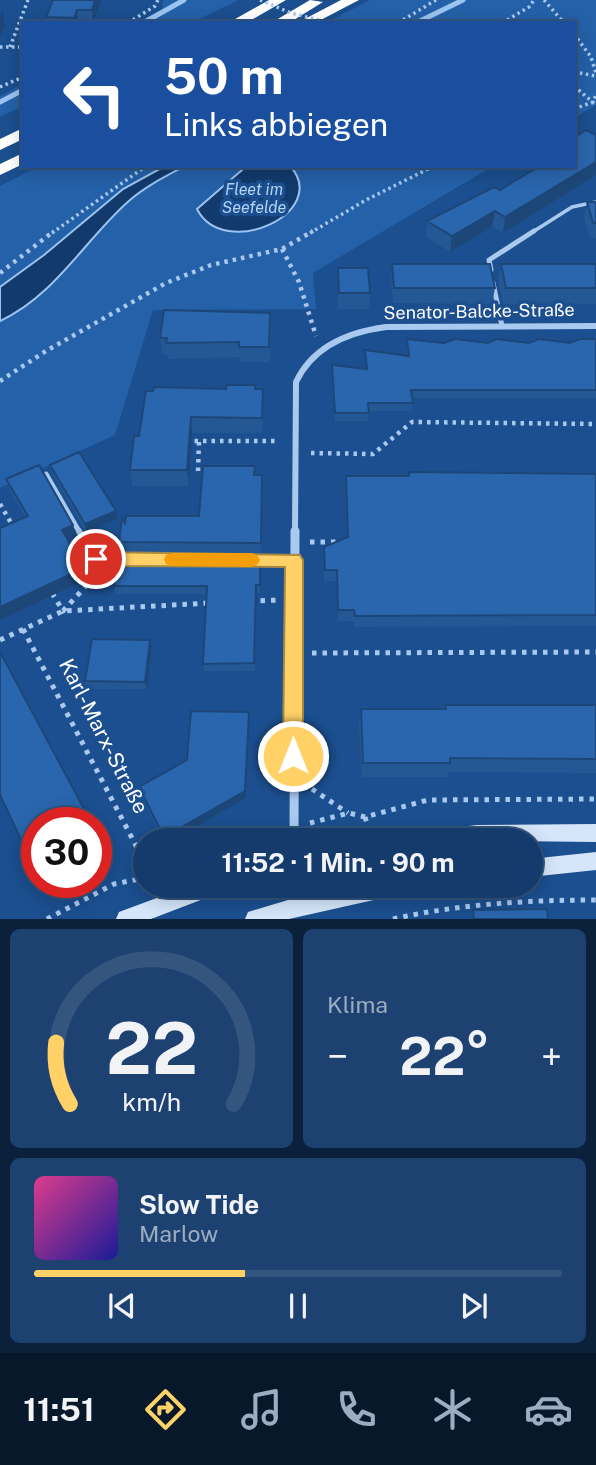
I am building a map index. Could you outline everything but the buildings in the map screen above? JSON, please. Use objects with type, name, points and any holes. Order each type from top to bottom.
[{"type":"highway","points":[[228,21],[260,0]]},
{"type":"highway","points":[[239,21],[279,0]]},
{"type":"highway","points":[[282,21],[319,0]]},
{"type":"highway","points":[[308,21],[352,0]]},
{"type":"highway","points":[[0,145],[21,134]]},
{"type":"highway","points":[[0,170],[21,159]]},
{"type":"street","name":"Senator-Balcke-Straße","points":[[293,827],[296,382],[306,362],[334,343],[377,328],[596,326]]},
{"type":"street","points":[[543,833],[596,833]]},
{"type":"street","points":[[543,867],[596,861]]},
{"type":"street","points":[[126,919],[181,898]]},
{"type":"street","points":[[255,919],[299,913],[353,898]]},
{"type":"lane","points":[[502,326],[489,260],[572,207],[596,202]]},
{"type":"lane","points":[[46,474],[96,559],[135,559]]},
{"type":"lane","points":[[241,560],[294,560]]},
{"type":"path","points":[[10,47],[29,0]]},
{"type":"path","points":[[131,21],[155,6],[158,0]]},
{"type":"path","points":[[260,0],[291,13],[323,21]]},
{"type":"path","points":[[401,21],[436,0]]},
{"type":"path","points":[[505,21],[528,7],[534,0]]},
{"type":"path","points":[[544,0],[562,21]]},
{"type":"path","points":[[576,37],[591,57],[596,74],[576,72]]},
{"type":"path","points":[[0,47],[21,47]]},
{"type":"path","points":[[0,87],[21,78]]},
{"type":"path","points":[[576,87],[595,101]]},
{"type":"path","points":[[576,108],[595,101]]},
{"type":"path","points":[[0,273],[76,214],[143,168]]},
{"type":"path","points":[[0,381],[46,351],[166,283],[211,265],[282,249],[366,200],[430,168]]},
{"type":"path","points":[[282,249],[299,282],[320,352]]},
{"type":"path","points":[[295,453],[373,454],[412,422],[596,424]]},
{"type":"path","points":[[173,441],[295,442]]},
{"type":"path","points":[[198,471],[199,441]]},
{"type":"path","points":[[0,504],[16,532]]},
{"type":"path","points":[[294,542],[349,542]]},
{"type":"path","points":[[63,611],[85,587],[96,559]]},
{"type":"path","points":[[50,589],[63,611]]},
{"type":"path","points":[[239,602],[293,599]]},
{"type":"path","points":[[0,640],[63,611],[212,603]]},
{"type":"path","name":"Karl-Marx-Straße","points":[[23,629],[133,840]]},
{"type":"path","points":[[293,653],[596,652]]},
{"type":"path","points":[[293,776],[349,813],[365,817],[428,800],[596,799]]},
{"type":"path","points":[[293,827],[349,813]]},
{"type":"path","points":[[365,817],[368,828]]},
{"type":"path","points":[[47,919],[114,884],[133,880]]},
{"type":"path","points":[[393,919],[434,909],[540,900],[596,900]]},
{"type":"shaded area","points":[[163,0],[239,0],[195,21],[140,21],[162,9]]},
{"type":"shaded area","points":[[370,0],[596,0],[596,105],[576,117],[576,21],[329,21]]},
{"type":"shaded area","points":[[21,85],[21,107],[0,117],[0,96]]},
{"type":"shaded area","points":[[35,168],[490,168],[313,273],[316,309],[153,310],[115,435],[0,488],[0,186]]},
{"type":"water","name":"Fleet im Seefelde","points":[[161,168],[181,168],[130,200],[38,297],[0,321],[0,287],[44,255],[123,189]]},
{"type":"water","name":"Fleet im Seefelde","points":[[241,168],[291,168],[299,183],[297,200],[286,214],[269,225],[249,231],[229,231],[210,224],[197,209],[242,170]]},
{"type":"waterway","points":[[147,21],[184,0]]},
{"type":"waterway","name":"Fleet im Seefelde","points":[[420,21],[463,0]]},
{"type":"waterway","points":[[0,102],[21,91]]},
{"type":"slow traffic","points":[[172,559],[251,560]]},
{"type":"route","points":[[96,559],[294,560],[293,756]]}]
